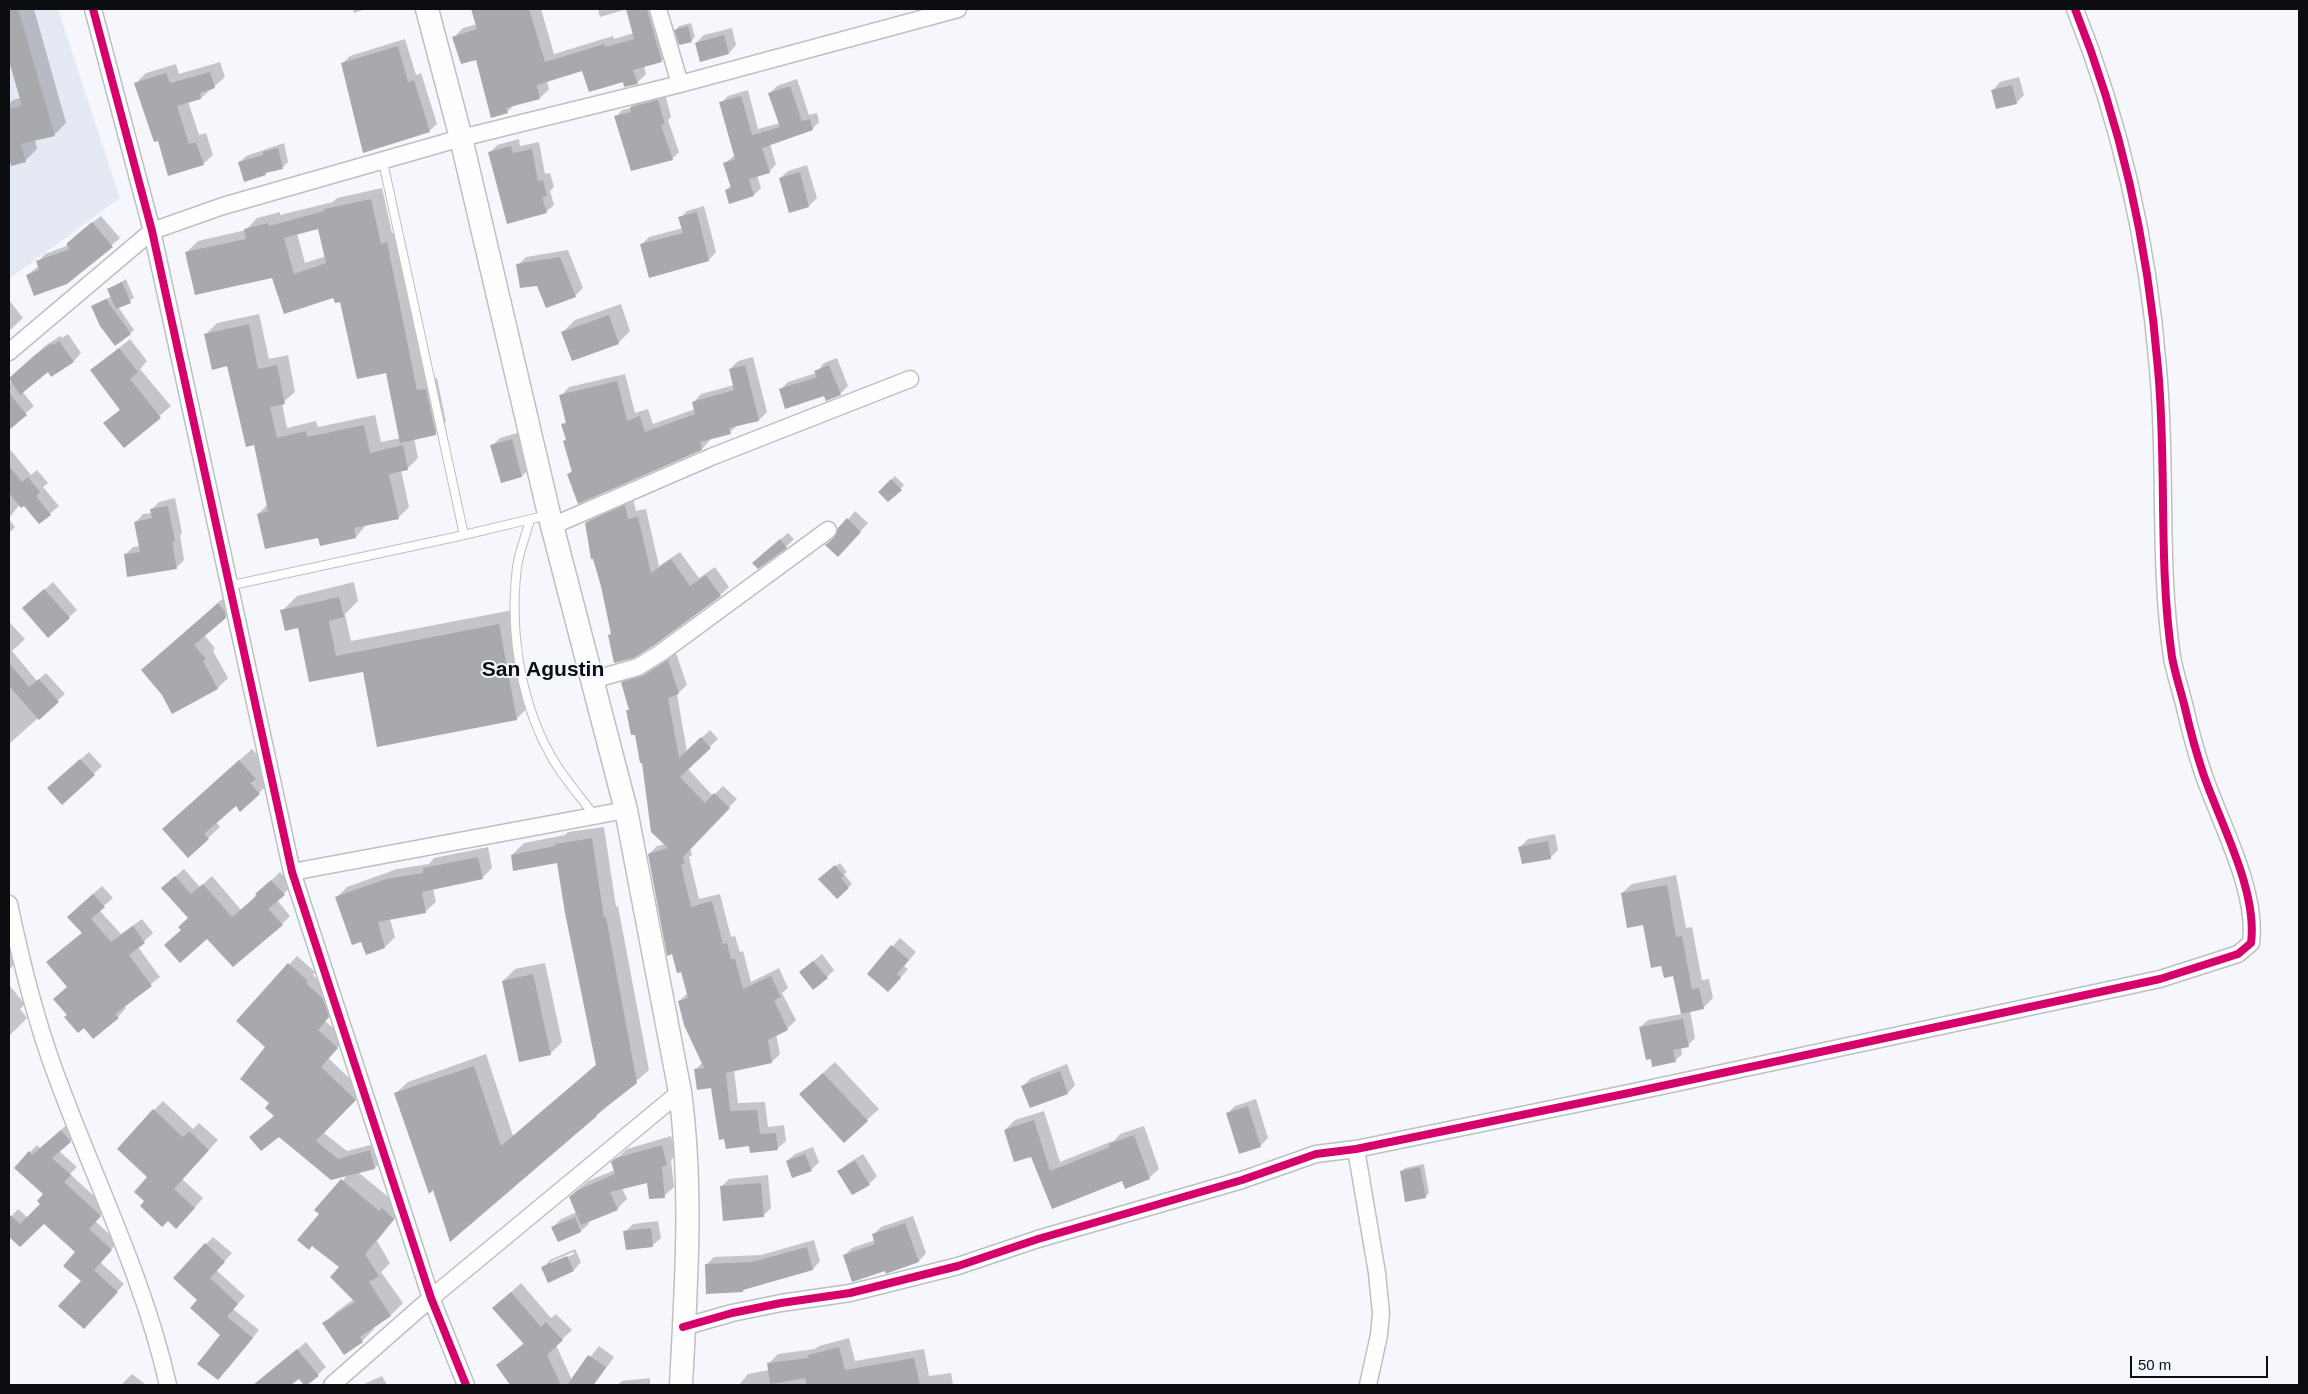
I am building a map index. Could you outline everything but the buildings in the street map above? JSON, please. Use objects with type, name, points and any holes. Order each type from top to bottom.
[{"type":"main road","points":[[427,9],[461,138],[544,520],[592,680],[626,810],[680,1092],[688,1179],[681,1385]]},
{"type":"street","points":[[93,9],[152,231],[292,872],[431,1298],[466,1385]]},
{"type":"street","points":[[658,9],[680,84]]},
{"type":"street","points":[[9,352],[152,231],[223,206],[383,162],[461,138],[680,84],[958,9]]},
{"type":"street","points":[[684,1327],[732,1313],[781,1303],[850,1293],[958,1266],[1038,1239],[1242,1180],[1316,1154],[1356,1149],[1629,1093],[2160,979],[2238,954],[2251,943],[2253,928],[2245,890],[2229,840],[2204,774],[2173,658],[2165,586],[2158,368],[2142,244],[2125,159],[2096,61],[2075,9]]},
{"type":"street","points":[[544,520],[910,379]]},
{"type":"street","points":[[592,680],[638,667],[662,652],[828,530]]},
{"type":"street","points":[[292,872],[626,810]]},
{"type":"street","points":[[9,904],[28,983],[51,1060],[150,1320],[168,1385]]},
{"type":"street","points":[[332,1385],[431,1298],[680,1092]]},
{"type":"street","points":[[1356,1149],[1377,1274],[1381,1312],[1380,1335],[1368,1385]]},
{"type":"lane","points":[[383,162],[464,535]]},
{"type":"lane","points":[[228,586],[464,535],[544,520]]},
{"type":"lane","points":[[544,520],[517,565],[515,598],[516,634],[523,679],[537,727],[557,766],[594,815]]},
{"type":"shaded area","points":[[9,9],[58,9],[120,198],[9,279]]},
{"type":"cycle path","points":[[93,9],[152,231],[292,872],[431,1298],[466,1385]]},
{"type":"cycle path","points":[[683,1327],[732,1313],[781,1303],[850,1293],[958,1266],[1038,1239],[1242,1180],[1316,1154],[1356,1149],[1629,1093],[2160,979],[2238,954],[2251,943],[2252,923],[2243,880],[2200,765],[2172,657],[2165,585],[2161,405],[2147,277],[2130,186],[2119,141],[2106,96],[2075,9]]},
{"type":"district","name":"San Agustin","points":[[543,670]]}]
